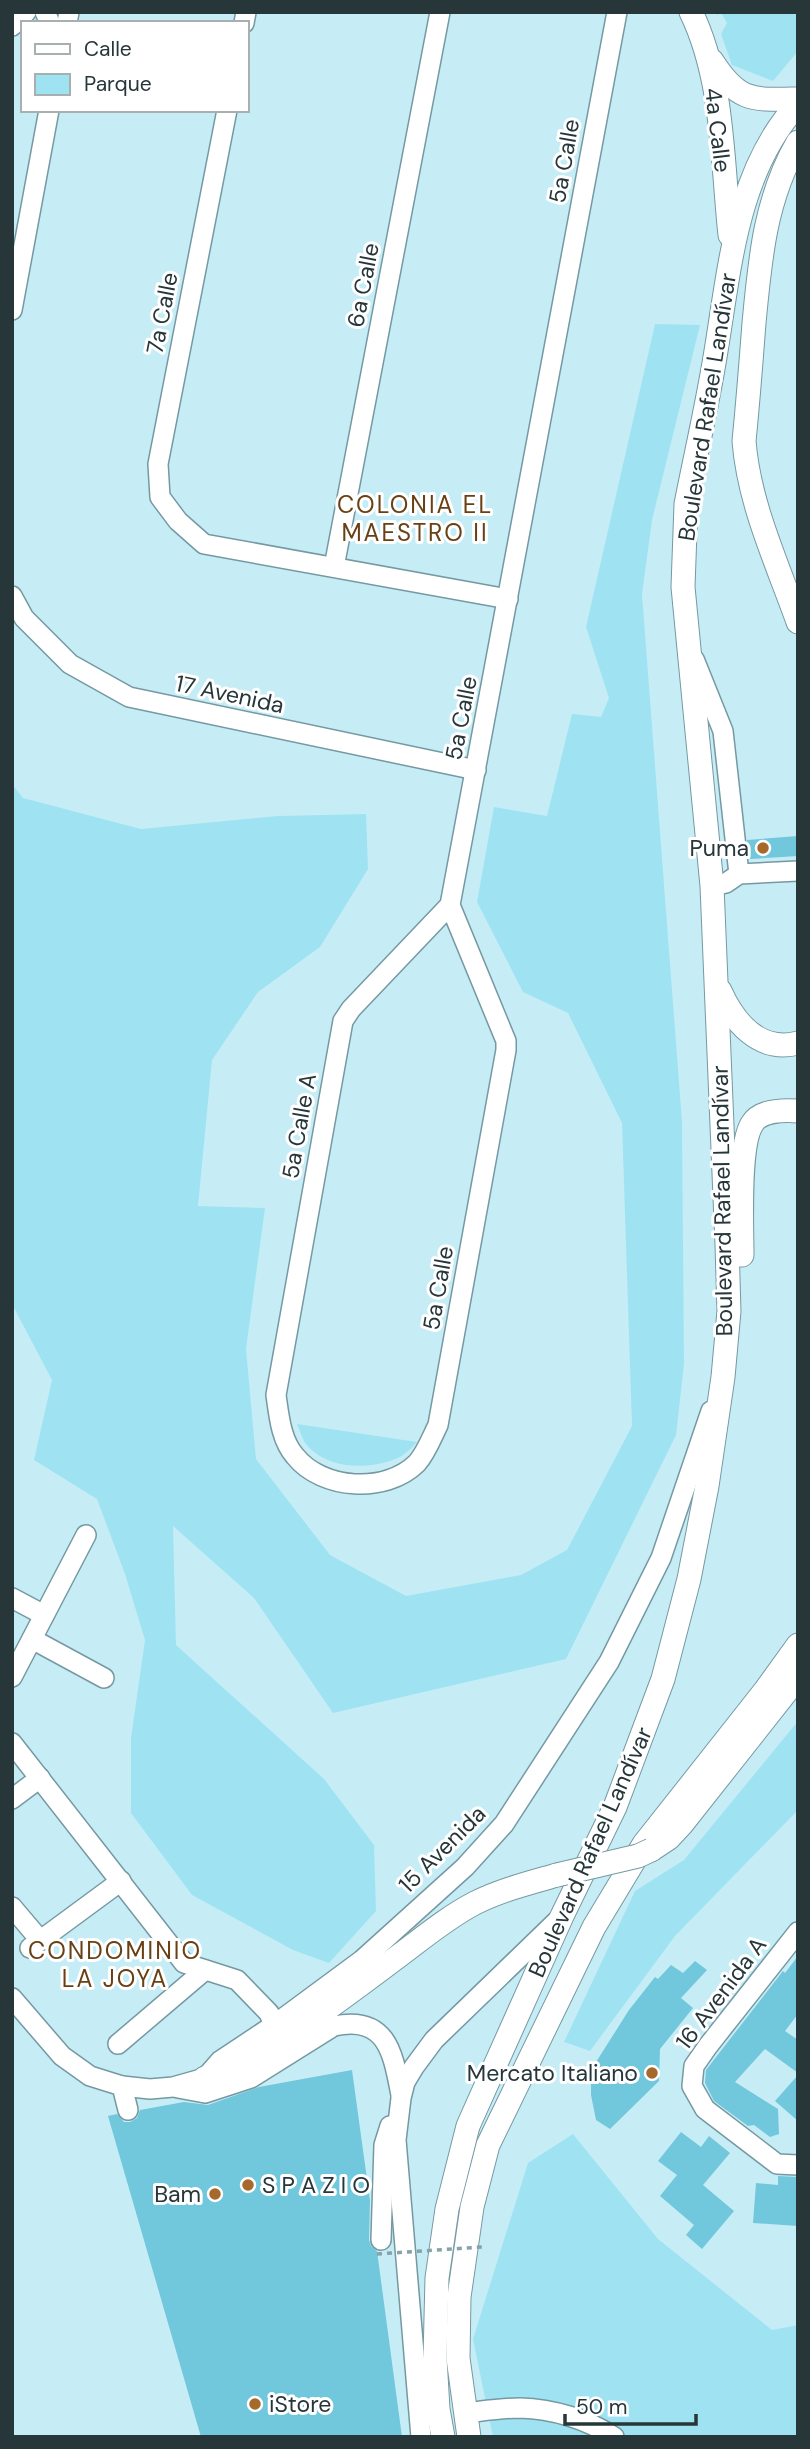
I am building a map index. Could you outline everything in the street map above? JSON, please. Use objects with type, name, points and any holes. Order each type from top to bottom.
[{"type":"main road","name":"4a Calle","points":[[691,12],[706,50],[722,142],[732,251]]},
{"type":"main road","points":[[706,50],[728,85],[742,93],[756,99],[798,102]]},
{"type":"main road","name":"Boulevard Rafael Landívar","points":[[443,2437],[438,2409],[435,2358],[437,2278],[447,2209],[468,2126],[626,1779],[675,1640],[707,1486],[723,1377],[729,1311],[712,886],[682,587],[686,504],[740,220],[761,159],[784,119],[798,102]]},
{"type":"main road","name":"Boulevard Rafael Landívar","points":[[798,142],[772,198],[761,248],[744,441],[752,494],[798,622]]},
{"type":"main road","points":[[716,982],[730,1013],[742,1028],[757,1038],[774,1044],[798,1043]]},
{"type":"main road","points":[[729,1311],[742,1262],[744,1162],[748,1133],[752,1123],[759,1117],[774,1112],[798,1111]]},
{"type":"main road","name":"Boulevard Rafael Landívar","points":[[468,2437],[458,2358],[459,2297],[472,2207],[488,2145],[594,1927],[645,1844],[798,1645]]},
{"type":"main road","points":[[209,2076],[232,2068],[328,2008],[451,1917],[474,1904],[508,1889],[638,1856],[669,1838],[798,1677]]},
{"type":"street","points":[[12,26],[26,12]]},
{"type":"street","name":"6a Calle","points":[[334,568],[440,12]]},
{"type":"street","name":"5a Calle","points":[[275,1395],[281,1427],[295,1456],[317,1475],[336,1481],[382,1482],[401,1473],[417,1462],[438,1425],[506,1050],[506,1041],[450,905],[617,12]]},
{"type":"street","points":[[12,310],[49,112]]},
{"type":"street","name":"7a Calle","points":[[227,112],[158,464],[160,496],[178,521],[204,544],[508,599]]},
{"type":"street","name":"17 Avenida","points":[[12,596],[24,618],[70,664],[129,697],[476,770]]},
{"type":"street","points":[[689,645],[723,731],[739,874]]},
{"type":"street","points":[[712,886],[726,883],[739,874],[798,871]]},
{"type":"street","name":"5a Calle A","points":[[275,1395],[343,1021],[351,1009],[450,905]]},
{"type":"street","name":"15 Avenida","points":[[12,1998],[62,2056],[90,2076],[122,2086],[150,2089],[173,2087],[209,2076],[220,2061],[362,1960],[465,1867],[504,1824],[609,1662],[661,1558],[723,1377]]},
{"type":"street","points":[[12,1678],[86,1535]]},
{"type":"street","points":[[12,1598],[44,1615]]},
{"type":"street","points":[[32,1639],[104,1678]]},
{"type":"street","points":[[12,1743],[184,1963],[237,1980],[269,2013],[274,2025]]},
{"type":"street","points":[[12,1799],[40,1778]]},
{"type":"street","points":[[12,1907],[35,1944],[121,1881]]},
{"type":"street","points":[[421,2437],[396,2140],[405,2082],[434,2040],[562,1916]]},
{"type":"street","name":"16 Avenida A","points":[[798,1932],[694,2066],[692,2086],[705,2109],[743,2139],[777,2164],[798,2165]]},
{"type":"street","points":[[118,2044],[205,1970]]},
{"type":"street","points":[[173,2087],[205,2093],[238,2083],[251,2078],[334,2026],[347,2023],[371,2028],[382,2035],[394,2062],[400,2104],[391,2121],[384,2146],[379,2247]]},
{"type":"street","points":[[122,2086],[128,2110]]},
{"type":"street","points":[[465,2413],[521,2408],[569,2416],[601,2428],[614,2437]]},
{"type":"path","points":[[379,2247],[482,2247]]},
{"type":"green space","points":[[715,12],[798,12],[798,51],[773,81],[732,65],[721,34],[727,23],[721,13],[717,15]]},
{"type":"green space","points":[[655,324],[700,325],[652,520],[642,594],[682,1122],[684,1364],[676,1435],[566,1659],[333,1713],[254,1598],[173,1526],[176,1645],[324,1779],[374,1845],[376,1911],[329,1963],[293,1950],[192,1895],[131,1813],[131,1738],[145,1640],[125,1574],[97,1499],[34,1460],[52,1380],[12,1304],[12,784],[23,798],[141,829],[278,816],[366,814],[368,869],[320,947],[258,992],[212,1060],[198,1206],[265,1208],[246,1349],[256,1459],[330,1555],[406,1596],[521,1575],[567,1550],[632,1426],[622,1123],[568,1013],[523,992],[477,902],[494,807],[547,816],[572,714],[601,717],[609,698],[586,627]]},
{"type":"green space","points":[[297,1424],[417,1442],[403,1455],[389,1461],[364,1466],[351,1465],[326,1459],[315,1453],[305,1442]]},
{"type":"green space","points":[[798,1721],[798,1810],[675,1936],[590,2051],[564,2042],[635,1891],[684,1860]]},
{"type":"green space","points":[[573,2134],[658,2239],[772,2330],[798,2325],[798,2437],[493,2437],[473,2339],[528,2163]]},
{"type":"building","name":"Puma","points":[[798,836],[798,856],[750,859],[747,840]]},
{"type":"building","points":[[798,1956],[798,2014],[785,2031],[798,2040],[798,2073],[765,2049],[735,2082],[778,2109],[779,2134],[770,2137],[754,2125],[748,2126],[714,2101],[705,2083],[706,2070],[783,1971],[785,1973]]},
{"type":"building","points":[[695,1961],[707,1970],[681,1998],[693,2008],[660,2049],[659,2081],[610,2129],[596,2120],[591,2095],[591,2070],[629,2010],[655,1977],[658,1979],[671,1965],[683,1973]]},
{"type":"building","name":"S P A Z I O","points":[[352,2070],[370,2201],[369,2240],[377,2251],[402,2437],[201,2437],[108,2116],[117,2114],[124,2122],[130,2122],[137,2118],[140,2110],[184,2102],[208,2105],[259,2087]]},
{"type":"building","points":[[798,2075],[798,2121],[775,2101]]},
{"type":"building","points":[[681,2132],[701,2147],[709,2136],[730,2153],[703,2185],[734,2211],[702,2249],[686,2235],[694,2225],[660,2196],[677,2175],[658,2161]]},
{"type":"building","points":[[778,2176],[798,2177],[798,2226],[753,2223],[756,2183],[778,2185]]},
{"type":"place","name":"Puma","points":[[763,848]]},
{"type":"place","name":"Mercato Italiano","points":[[652,2073]]},
{"type":"place","name":"S P A Z I O","points":[[248,2185]]},
{"type":"place","name":"Bam","points":[[215,2194]]},
{"type":"place","name":"iStore","points":[[255,2404]]},
{"type":"district","name":"COLONIA EL MAESTRO II","points":[[415,518]]},
{"type":"district","name":"CONDOMINIO LA JOYA","points":[[115,1964]]}]
